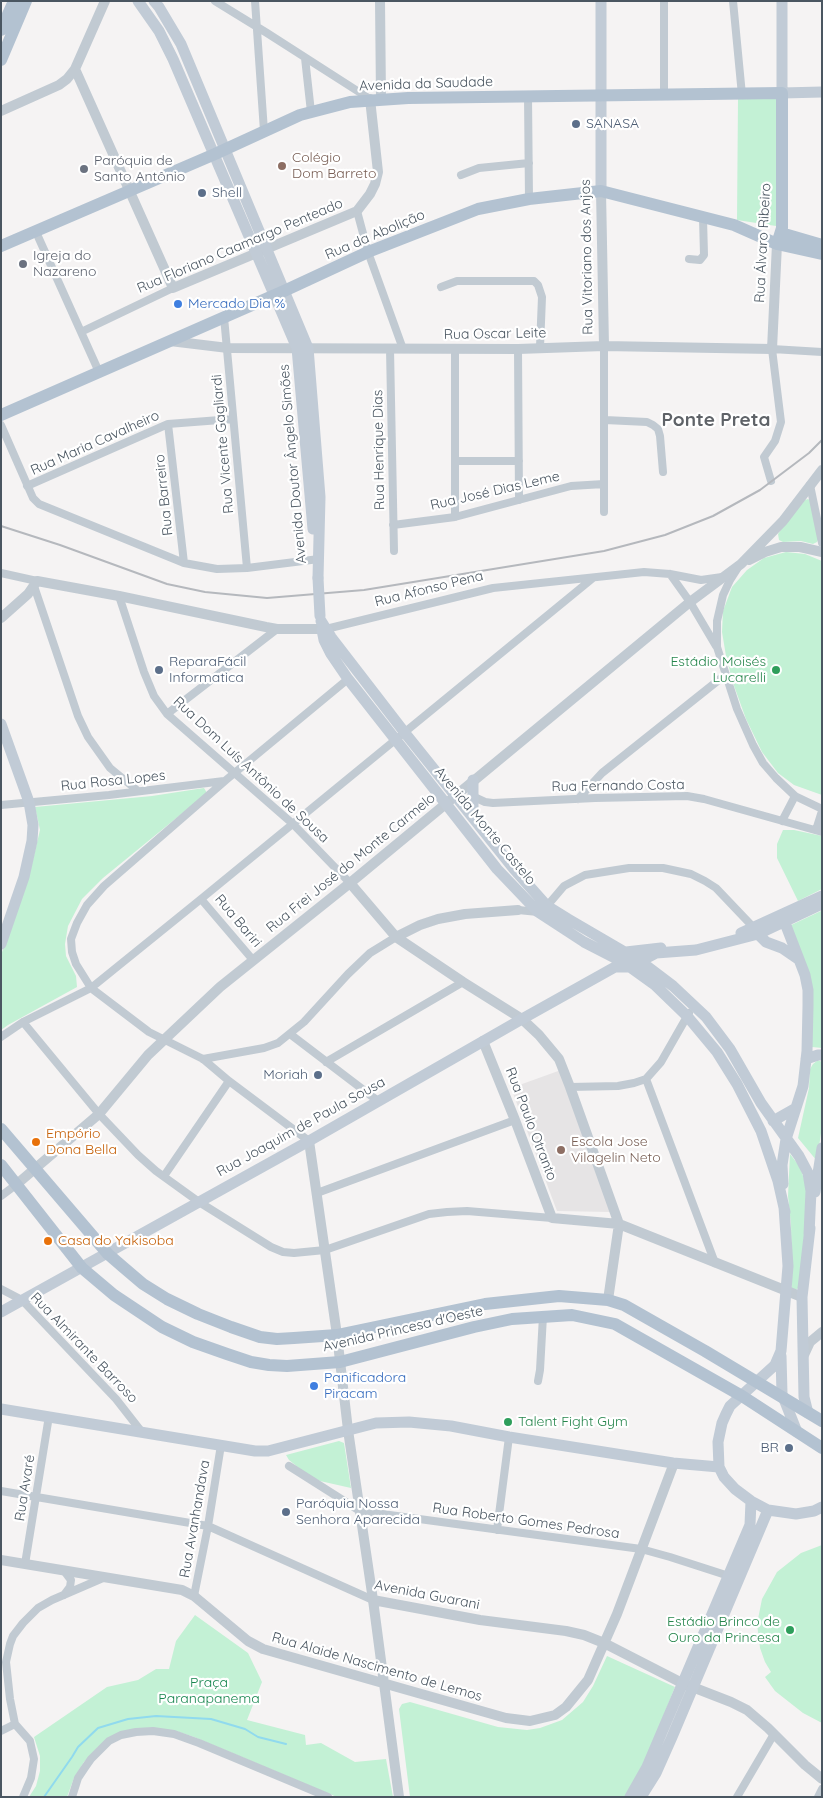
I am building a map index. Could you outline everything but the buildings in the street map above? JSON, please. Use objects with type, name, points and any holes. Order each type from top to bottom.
[{"type":"main road","points":[[1,30],[14,1]]},
{"type":"main road","points":[[1,60],[26,1]]},
{"type":"main road","name":"Avenida Doutor Ângelo Simões","points":[[138,1],[159,31],[220,152]]},
{"type":"main road","name":"Avenida Doutor Ângelo Simões","points":[[154,1],[181,44],[220,152],[302,348],[320,497],[317,567]]},
{"type":"main road","name":"Rua Vitoriano dos Anjos","points":[[601,1],[601,192]]},
{"type":"main road","name":"Rua Álvaro Ribeiro","points":[[780,235],[782,1]]},
{"type":"main road","name":"Avenida da Saudade","points":[[1,246],[220,152],[300,115],[350,102],[376,99],[602,94],[742,95],[822,92]]},
{"type":"main road","name":"Rua da Abolição","points":[[1,415],[368,252],[471,211],[529,199],[601,192],[703,218],[771,231],[780,235]]},
{"type":"main road","points":[[780,235],[822,245]]},
{"type":"main road","points":[[780,235],[822,254]]},
{"type":"main road","name":"Avenida Monte Castelo","points":[[317,567],[324,640],[331,654],[348,679],[455,796],[514,869],[543,909]]},
{"type":"main road","name":"Avenida Monte Castelo","points":[[322,624],[445,804],[497,869],[568,933],[619,959],[635,964],[694,1005],[730,1049],[773,1121],[799,1156],[809,1178],[811,1191],[809,1234]]},
{"type":"main road","points":[[1,724],[4,738],[29,802],[33,825],[32,841],[24,878],[1,944]]},
{"type":"main road","points":[[473,780],[473,818]]},
{"type":"main road","points":[[635,964],[656,953],[694,950],[756,930],[822,896]]},
{"type":"main road","points":[[619,959],[697,945],[785,923],[822,904]]},
{"type":"main road","points":[[785,923],[799,959],[808,990],[806,1059],[803,1086],[786,1139],[782,1165],[788,1266],[781,1351],[781,1387],[797,1432]]},
{"type":"main road","points":[[756,930],[766,942],[782,948],[799,959]]},
{"type":"main road","name":"Rua Joaquim de Paula Sousa","points":[[1,1312],[309,1141],[483,1041],[619,959]]},
{"type":"main road","name":"Avenida Monte Castelo","points":[[635,964],[687,1016],[717,1052],[737,1084],[750,1108],[769,1152],[785,1212]]},
{"type":"main road","points":[[806,1059],[822,1055]]},
{"type":"main road","points":[[773,1121],[796,1108]]},
{"type":"main road","name":"Avenida Princesa d'Oeste","points":[[1,1129],[108,1254],[143,1284],[167,1299],[231,1328],[260,1337],[278,1339],[337,1335],[485,1304],[559,1296],[608,1300],[624,1305],[735,1368],[822,1421]]},
{"type":"main road","points":[[808,1412],[804,1397],[802,1297],[822,1148]]},
{"type":"main road","name":"Avenida Princesa d'Oeste","points":[[1,1165],[82,1268],[134,1310],[162,1327],[193,1342],[251,1362],[286,1366],[340,1362],[512,1319],[572,1315],[615,1324],[742,1396],[822,1448]]},
{"type":"main road","points":[[781,1351],[775,1365],[730,1406],[722,1423],[718,1442],[719,1467],[724,1477],[735,1489],[768,1510],[796,1514],[814,1511],[822,1507]]},
{"type":"main road","points":[[724,1386],[734,1380],[735,1368]]},
{"type":"main road","points":[[1,1408],[255,1451],[268,1451],[376,1423],[409,1422],[452,1426],[674,1463],[719,1467]]},
{"type":"main road","points":[[641,1797],[656,1772],[694,1687],[734,1577],[750,1525],[752,1501]]},
{"type":"main road","points":[[630,1797],[643,1775],[682,1683],[768,1510]]},
{"type":"street","points":[[3,109],[59,85],[75,69],[105,1]]},
{"type":"street","points":[[215,1],[376,99]]},
{"type":"street","points":[[255,1],[264,131]]},
{"type":"street","name":"Rua Floriano Caamargo Penteado","points":[[81,332],[173,288],[357,211],[373,189],[378,172],[376,99],[380,1]]},
{"type":"street","points":[[664,1],[664,95]]},
{"type":"street","points":[[734,1],[742,95]]},
{"type":"street","points":[[306,58],[311,112]]},
{"type":"street","points":[[75,69],[173,288]]},
{"type":"street","points":[[528,96],[529,199]]},
{"type":"street","points":[[461,175],[479,168],[529,163]]},
{"type":"street","name":"Rua Vitoriano dos Anjos","points":[[601,192],[605,420],[604,512]]},
{"type":"street","points":[[357,211],[368,252],[403,349]]},
{"type":"street","points":[[689,260],[700,260],[704,255],[703,218]]},
{"type":"street","points":[[36,232],[99,372]]},
{"type":"street","name":"Rua Álvaro Ribeiro","points":[[771,481],[764,457],[775,441],[781,422],[772,349],[780,235]]},
{"type":"street","points":[[441,287],[457,281],[534,281],[538,285],[542,297],[540,347]]},
{"type":"street","name":"Rua Vicente Gagliardi","points":[[224,317],[247,568]]},
{"type":"street","name":"Rua Oscar Leite","points":[[169,341],[226,348],[518,349],[604,346],[772,349],[822,352]]},
{"type":"street","points":[[455,348],[455,517]]},
{"type":"street","name":"Rua Henrique Dias","points":[[390,349],[394,551]]},
{"type":"street","points":[[518,349],[519,500]]},
{"type":"street","name":"Rua Maria Cavalheiro","points":[[27,486],[168,424],[233,418]]},
{"type":"street","points":[[605,420],[647,422],[658,429],[663,472]]},
{"type":"street","name":"Rua Barreiro","points":[[168,424],[184,563]]},
{"type":"street","points":[[1,425],[34,501],[184,563],[217,569],[317,567]]},
{"type":"street","points":[[455,461],[519,460]]},
{"type":"street","name":"Rua Afonso Pena","points":[[1,573],[35,584],[119,596],[277,629],[322,624],[493,588],[644,572],[670,574],[701,580],[723,577],[742,564],[782,521],[822,470]]},
{"type":"street","name":"Rua José Dias Leme","points":[[393,525],[455,517],[571,486],[604,484]]},
{"type":"street","points":[[810,485],[822,543]]},
{"type":"street","points":[[717,647],[719,609],[730,580],[742,564],[765,552],[781,548],[800,547],[822,552]]},
{"type":"street","points":[[670,574],[690,602],[717,647],[737,709],[756,751],[763,763],[795,796],[822,810],[819,831]]},
{"type":"street","name":"Rua Frei José do Monte Carmelo","points":[[17,1184],[99,1114],[163,1040],[220,987],[350,883],[473,780],[723,577]]},
{"type":"street","points":[[1,1037],[23,1022],[91,988],[593,578]]},
{"type":"street","points":[[1,618],[23,599],[35,584]]},
{"type":"street","points":[[35,584],[78,716],[88,737],[110,768],[138,791]]},
{"type":"street","name":"Rua Dom Luís Antônio de Sousa","points":[[119,596],[144,672],[154,696],[167,714],[293,824],[350,883],[396,936],[463,982],[522,1018],[555,1054],[570,1087],[619,1224],[608,1300]]},
{"type":"street","points":[[167,714],[277,629]]},
{"type":"street","points":[[578,799],[602,773],[725,674]]},
{"type":"street","points":[[348,679],[226,780],[104,886],[87,905],[71,939],[72,952],[76,964],[91,988],[143,1028],[203,1059],[309,1141],[337,1335],[348,1430],[385,1683],[399,1797]]},
{"type":"street","name":"Rua Rosa Lopes","points":[[1,805],[226,780]]},
{"type":"street","name":"Rua Fernando Costa","points":[[472,796],[492,803],[687,796],[819,831]]},
{"type":"street","points":[[782,821],[795,796]]},
{"type":"street","points":[[203,1059],[264,1048],[278,1042],[290,1034],[318,1008],[348,974],[370,953],[396,936],[438,919],[473,913],[543,909],[564,886],[585,875],[629,868],[663,868],[691,874],[705,880],[716,888],[756,930]]},
{"type":"street","name":"Rua Bariri","points":[[202,899],[253,960]]},
{"type":"street","points":[[326,1062],[463,982]]},
{"type":"street","points":[[570,1087],[618,1086],[646,1079],[661,1062],[694,1005]]},
{"type":"street","points":[[23,1022],[99,1114],[138,1155],[199,1202],[271,1247],[283,1252],[294,1253],[325,1250],[428,1214],[467,1211],[552,1218],[619,1224],[802,1297]]},
{"type":"street","points":[[290,1034],[378,1101]]},
{"type":"street","name":"Rua Paulo Otranto","points":[[483,1041],[552,1218]]},
{"type":"street","points":[[646,1079],[715,1263]]},
{"type":"street","points":[[164,1176],[229,1081]]},
{"type":"street","points":[[317,1193],[515,1120]]},
{"type":"street","points":[[1,1196],[17,1184]]},
{"type":"street","name":"Rua Almirante Barroso","points":[[1,1290],[22,1300],[116,1399],[141,1431]]},
{"type":"street","points":[[538,1381],[543,1316]]},
{"type":"street","points":[[802,1320],[808,1329],[822,1332]]},
{"type":"street","points":[[804,1356],[810,1342],[822,1332]]},
{"type":"street","name":"Rua Avaré","points":[[25,1564],[49,1416]]},
{"type":"street","points":[[497,1530],[510,1437]]},
{"type":"street","name":"Rua Avanhandava","points":[[194,1596],[221,1445]]},
{"type":"street","name":"Rua Alaide Nascimento de Lemos","points":[[1,1560],[64,1572],[182,1590],[194,1596],[248,1641],[263,1649],[506,1718],[530,1721],[555,1715],[566,1707],[582,1690],[588,1680],[617,1614],[674,1463]]},
{"type":"street","name":"Rua Roberto Gomes Pedrosa","points":[[290,1466],[360,1511],[641,1549],[734,1577]]},
{"type":"street","name":"Avenida Guarani","points":[[1,1491],[208,1526],[373,1600],[480,1620],[584,1635],[604,1643],[682,1683],[748,1710],[822,1779]]},
{"type":"street","points":[[64,1572],[70,1580],[70,1587],[64,1595]]},
{"type":"street","points":[[23,1797],[31,1778],[34,1759],[30,1741],[15,1724],[6,1673],[6,1658],[10,1644],[13,1636],[30,1615],[52,1600],[103,1578]]},
{"type":"street","points":[[1,1732],[15,1724]]},
{"type":"street","points":[[72,1797],[78,1778],[95,1754],[109,1741],[121,1735],[153,1731],[174,1734],[199,1743],[328,1797]]},
{"type":"street","points":[[737,1797],[774,1734]]},
{"type":"street","points":[[818,1797],[822,1790]]},
{"type":"shaded area","name":"Escola Jose Vilagelin Neto","points":[[561,1070],[610,1212],[557,1211],[511,1088]]},
{"type":"green space","points":[[738,99],[778,99],[776,226],[737,220]]},
{"type":"green space","points":[[805,500],[811,501],[819,538],[817,542],[813,544],[801,541],[783,542],[779,540],[778,534],[782,528]]},
{"type":"green space","name":"Estádio Moisés Lucarelli","points":[[786,552],[805,554],[822,561],[822,795],[794,785],[778,773],[762,752],[746,719],[733,683],[722,632],[723,611],[732,587],[747,570],[764,558]]},
{"type":"green space","points":[[204,788],[207,793],[103,878],[82,899],[68,926],[65,944],[66,956],[76,976],[77,987],[1,1030],[1,955],[30,872],[40,830],[35,807],[152,796]]},
{"type":"green space","points":[[783,830],[794,830],[822,836],[822,889],[798,901],[777,858],[777,844]]},
{"type":"green space","points":[[821,911],[822,1048],[812,1047],[812,1004],[789,926]]},
{"type":"green space","points":[[818,1060],[822,1062],[822,1126],[817,1161],[798,1138],[809,1088],[810,1069]]},
{"type":"green space","points":[[790,1154],[800,1167],[808,1197],[799,1287],[796,1290],[792,1288],[791,1225],[788,1196]]},
{"type":"green space","points":[[339,1441],[344,1443],[351,1488],[320,1481],[305,1473],[289,1460],[286,1455]]},
{"type":"green space","name":"Estádio Brinco de Ouro da Princesa","points":[[822,1545],[822,1723],[803,1713],[775,1691],[765,1677],[771,1672],[760,1648],[757,1624],[762,1599],[777,1572],[801,1553]]},
{"type":"green space","name":"Praça Paranapanema","points":[[195,1615],[248,1653],[262,1682],[247,1720],[305,1735],[306,1745],[321,1743],[355,1762],[386,1759],[393,1797],[337,1797],[176,1731],[114,1737],[98,1747],[84,1762],[74,1778],[67,1797],[29,1797],[36,1786],[40,1771],[40,1756],[34,1737],[107,1687],[138,1680],[156,1669],[169,1669],[176,1641]]},
{"type":"green space","points":[[607,1656],[675,1687],[644,1764],[625,1797],[410,1797],[399,1709],[402,1704],[410,1702],[498,1727],[527,1730],[540,1728],[562,1720],[583,1702]]},
{"type":"waterway","points":[[44,1797],[78,1747],[98,1728],[128,1719],[156,1716],[211,1719],[245,1729],[258,1737],[286,1744]]},
{"type":"railway","points":[[1,526],[60,545],[167,584],[205,592],[267,598],[364,590],[604,551],[665,535],[713,516],[760,490],[809,453],[822,440]]},
{"type":"place","name":"SANASA","points":[[576,124]]},
{"type":"place","name":"Colégio Dom Barreto","points":[[282,166]]},
{"type":"place","name":"Paróquia de Santo Antônio","points":[[84,169]]},
{"type":"place","name":"Shell","points":[[202,193]]},
{"type":"place","name":"Igreja do Nazareno","points":[[23,264]]},
{"type":"place","name":"Mercado Dia %","points":[[178,304]]},
{"type":"place","name":"ReparaFácil Informatica","points":[[159,670]]},
{"type":"place","name":"Estádio Moisés Lucarelli","points":[[776,670]]},
{"type":"place","name":"Moriah","points":[[318,1075]]},
{"type":"place","name":"Empório Dona Bella","points":[[36,1142]]},
{"type":"place","name":"Escola Jose Vilagelin Neto","points":[[561,1150]]},
{"type":"place","name":"Casa do Yakisoba","points":[[48,1241]]},
{"type":"place","name":"Panificadora Piracam","points":[[314,1386]]},
{"type":"place","name":"Talent Fight Gym","points":[[508,1422]]},
{"type":"place","name":"BR","points":[[789,1448]]},
{"type":"place","name":"Paróquia Nossa Senhora Aparecida","points":[[286,1512]]},
{"type":"place","name":"Estádio Brinco de Ouro da Princesa","points":[[790,1630]]},
{"type":"district","name":"Ponte Preta","points":[[716,420]]}]
